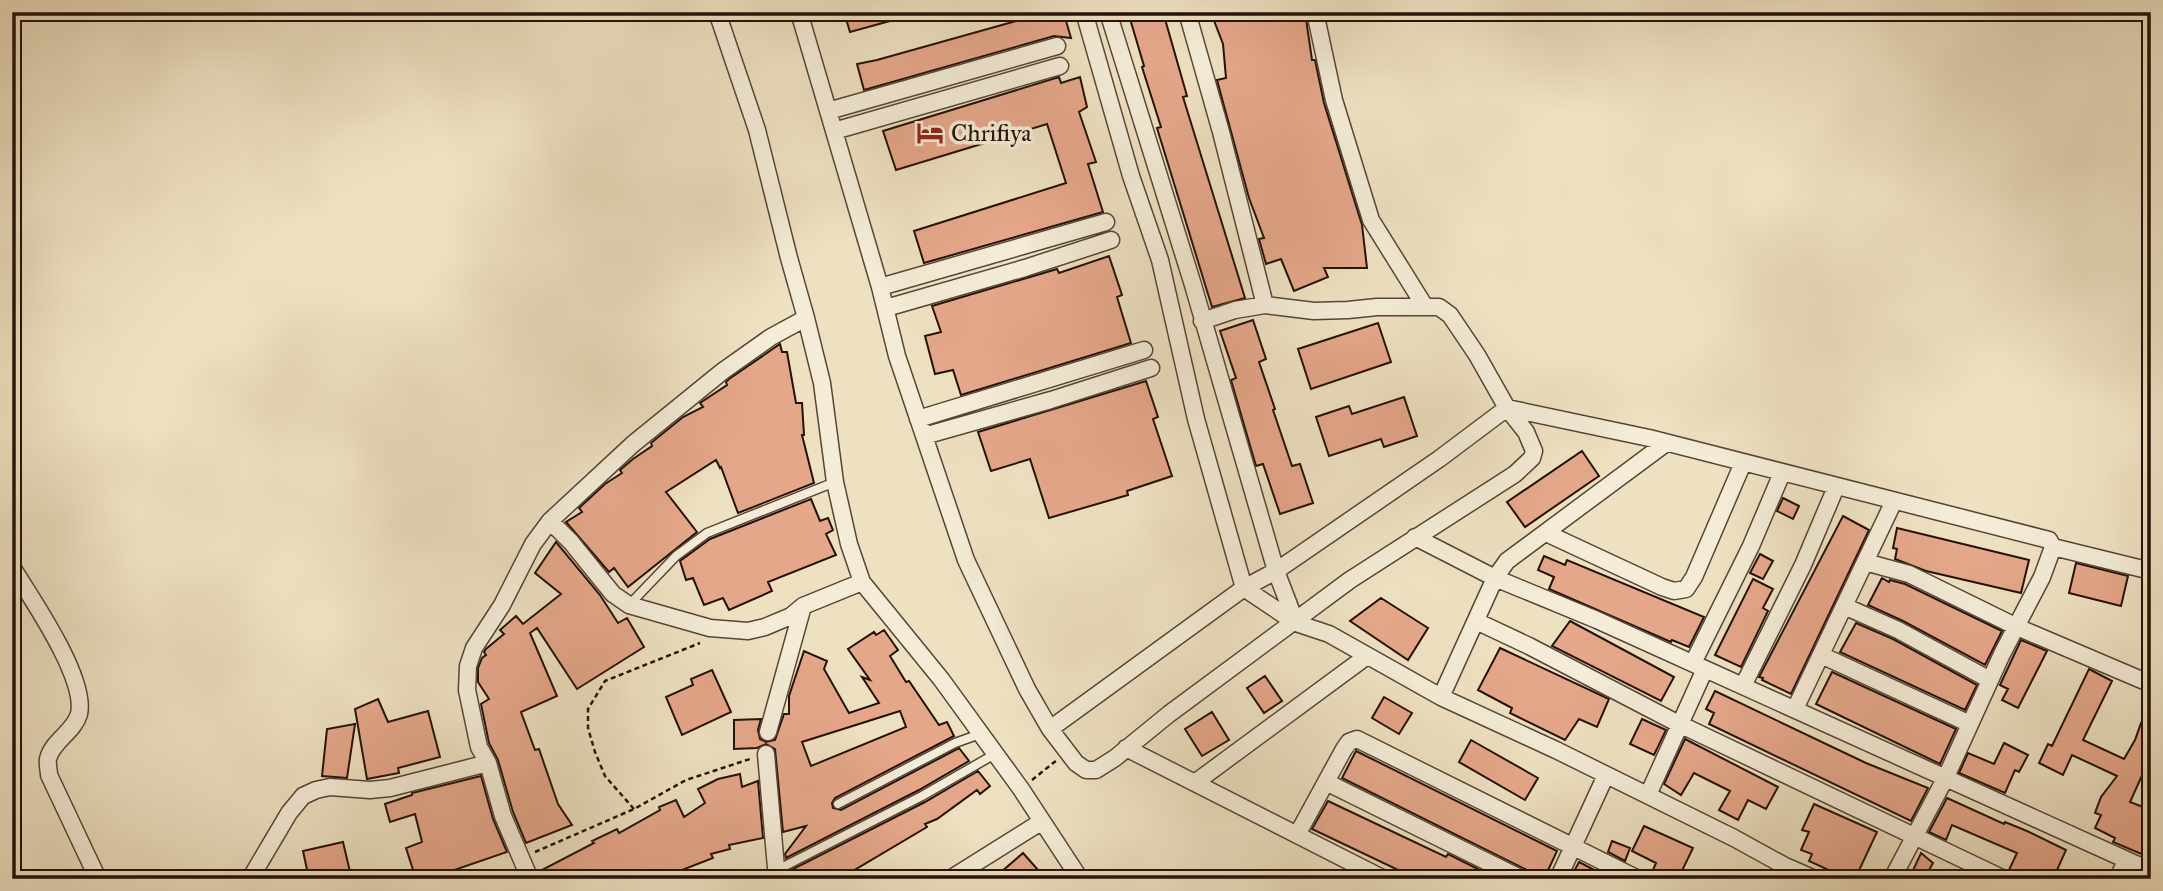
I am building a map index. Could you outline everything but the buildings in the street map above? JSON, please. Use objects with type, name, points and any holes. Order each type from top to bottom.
[{"type":"street","points":[[717,12],[757,130],[806,318],[822,383],[835,482],[849,544],[862,582],[941,679],[1021,789],[1080,879]]},
{"type":"street","points":[[799,12],[886,308],[897,356],[966,560],[1027,689],[1050,729],[1067,752],[1086,770],[1096,770],[1350,580],[1515,474],[1532,458],[1534,451],[1526,432],[1507,408],[1477,355],[1450,315],[1439,307],[1424,305],[1314,311],[1265,305],[1235,310],[1202,321]]},
{"type":"street","points":[[1084,12],[1131,176],[1160,260],[1196,419],[1244,588],[1296,623],[1329,634],[1441,697],[1648,795],[1783,872],[1815,879]]},
{"type":"street","points":[[1108,12],[1174,222],[1276,571],[1296,623]]},
{"type":"street","points":[[1187,12],[1265,305]]},
{"type":"street","points":[[1315,12],[1334,100],[1371,220],[1424,305]]},
{"type":"street","points":[[828,111],[1057,46]]},
{"type":"street","points":[[834,131],[1060,66]]},
{"type":"street","points":[[960,73],[967,94]]},
{"type":"street","points":[[880,287],[1106,222]]},
{"type":"street","points":[[886,308],[1111,240]]},
{"type":"street","points":[[1019,247],[1025,268]]},
{"type":"street","points":[[530,879],[503,816],[488,763],[479,747],[467,690],[468,666],[474,649],[502,605],[533,544],[550,522],[633,444],[723,371],[806,318]]},
{"type":"street","points":[[918,419],[1144,350]]},
{"type":"street","points":[[924,436],[1151,368]]},
{"type":"street","points":[[1045,381],[1051,400]]},
{"type":"street","points":[[1050,729],[1244,588],[1276,571],[1439,459],[1507,408],[1666,443],[2039,537],[2049,541],[2053,547],[2151,571]]},
{"type":"street","points":[[1441,697],[1495,578],[1507,561],[1666,443]]},
{"type":"street","points":[[1546,533],[1662,587],[1686,589],[1694,577],[1743,463]]},
{"type":"street","points":[[1648,795],[1680,724],[1699,666],[1782,473]]},
{"type":"street","points":[[1743,686],[1803,565],[1836,486]]},
{"type":"street","points":[[1795,709],[1895,501]]},
{"type":"street","points":[[550,522],[571,542],[613,594],[629,605],[691,624],[732,631],[765,627],[792,616],[803,606],[862,582]]},
{"type":"street","points":[[1415,537],[1495,578],[1699,666],[2151,871]]},
{"type":"street","points":[[1892,879],[1946,777],[1990,680],[2042,577],[2053,547]]},
{"type":"street","points":[[1865,562],[1909,574],[2017,627],[2151,684]]},
{"type":"street","points":[[12,567],[55,638],[75,679],[79,701],[78,718],[51,752],[48,759],[49,775],[98,879]]},
{"type":"street","points":[[768,732],[803,606]]},
{"type":"street","points":[[1844,606],[1898,631],[1990,680]]},
{"type":"street","points":[[1476,621],[1680,724],[2004,879]]},
{"type":"street","points":[[1821,654],[1970,724]]},
{"type":"street","points":[[1196,782],[1367,656]]},
{"type":"street","points":[[1297,835],[1349,742],[1357,739],[1638,879]]},
{"type":"street","points":[[1126,748],[1384,879]]},
{"type":"street","points":[[766,754],[777,874]]},
{"type":"street","points":[[250,879],[289,813],[303,796],[309,793],[330,787],[370,790],[390,788],[488,763]]},
{"type":"street","points":[[1558,879],[1606,775]]},
{"type":"street","points":[[1325,782],[1522,879]]},
{"type":"street","points":[[950,879],[1041,822]]},
{"type":"street","points":[[2117,879],[2127,860]]},
{"type":"lane","points":[[629,605],[660,571],[707,533],[835,482]]},
{"type":"lane","points":[[838,804],[955,743],[980,734]]},
{"type":"lane","points":[[777,874],[995,754]]},
{"type":"path","points":[[634,809],[605,776],[588,728],[588,709],[605,681],[732,631]]},
{"type":"path","points":[[1021,789],[1067,752]]},
{"type":"path","points":[[520,859],[634,809],[686,780],[766,754]]},
{"type":"place","name":"Chrifiya","points":[[930,133]]}]
